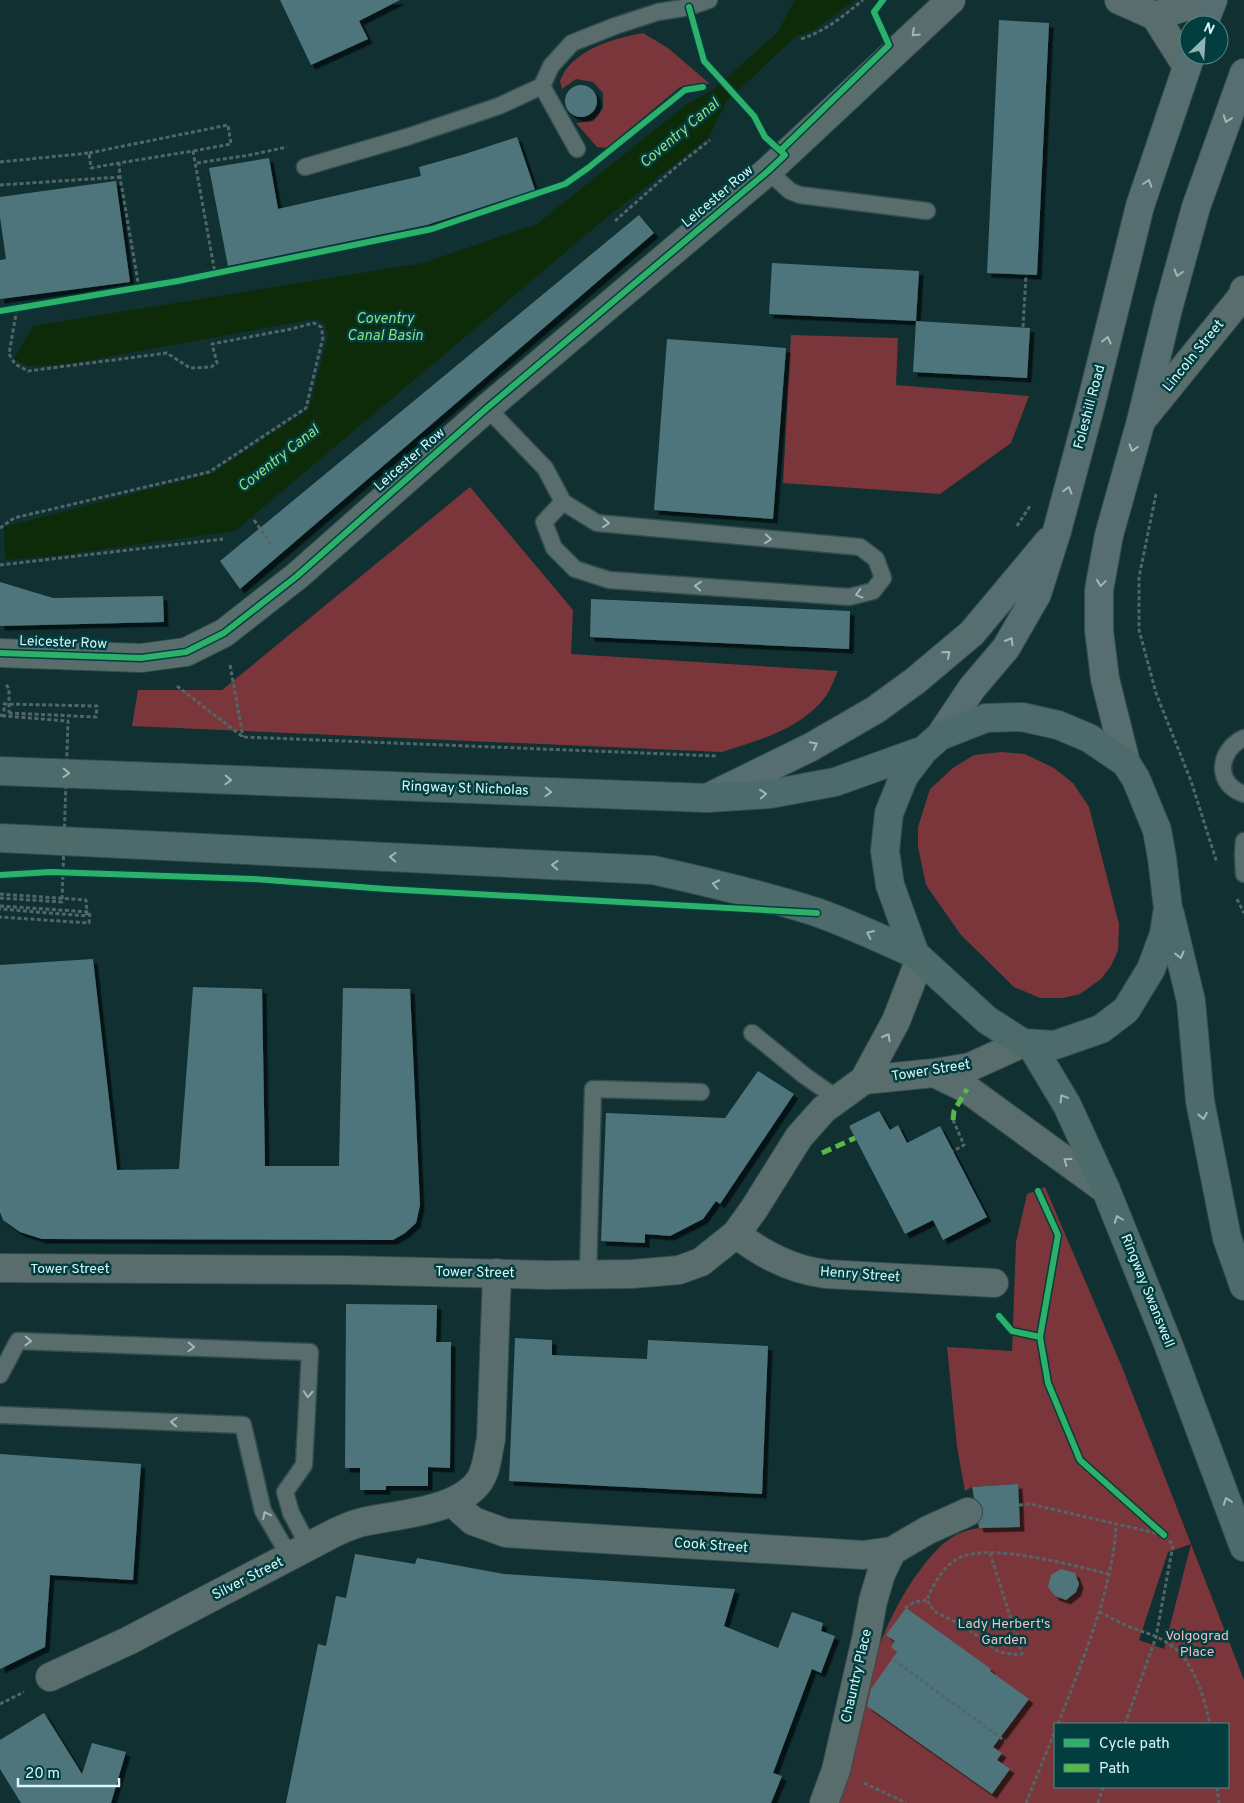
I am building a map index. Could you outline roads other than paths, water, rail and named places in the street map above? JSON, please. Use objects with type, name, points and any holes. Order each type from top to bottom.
[{"type":"highway","name":"Ringway St Nicholas","points":[[6,771],[707,798],[770,794],[835,782],[932,743],[986,718],[1022,717],[1058,725],[1089,738],[1126,764]]},
{"type":"highway","points":[[918,957],[890,885],[885,851],[889,813],[904,776],[932,743]]},
{"type":"highway","points":[[1126,764],[1139,786],[1157,830],[1168,908],[1191,1001],[1200,1101],[1227,1238],[1244,1286]]},
{"type":"highway","points":[[0,838],[652,870],[732,887],[859,928],[918,957],[988,1020],[1027,1044],[1055,1046],[1102,1029],[1126,1010],[1151,969],[1164,934],[1168,908]]},
{"type":"highway","name":"Ringway Swanswell","points":[[1027,1044],[1067,1105],[1106,1190],[1167,1342],[1244,1547]]},
{"type":"main road","points":[[1207,15],[1213,0]]},
{"type":"main road","name":"Foleshill Road","points":[[932,743],[972,688],[1006,648],[1037,594],[1091,404],[1140,206],[1186,65]]},
{"type":"main road","points":[[1126,764],[1105,679],[1099,630],[1099,590],[1109,535],[1141,421],[1168,309],[1196,207],[1244,73]]},
{"type":"main road","points":[[707,798],[811,747],[875,710],[915,681],[972,633],[1056,532]]},
{"type":"street","name":"Leicester Row","points":[[0,653],[141,658],[186,652],[224,633],[297,576],[487,408],[776,163],[950,0]]},
{"type":"street","points":[[1118,0],[1155,16],[1179,48]]},
{"type":"street","points":[[1155,16],[1208,0]]},
{"type":"street","name":"Lincoln Street","points":[[1141,421],[1244,294],[1244,290]]},
{"type":"street","name":"Tower Street","points":[[0,1268],[334,1270],[588,1275],[679,1270],[701,1262],[736,1234],[799,1137],[824,1109],[864,1080],[896,1021],[918,957]]},
{"type":"street","name":"Tower Street","points":[[864,1080],[934,1073],[970,1067],[1027,1044]]},
{"type":"street","points":[[934,1073],[967,1089],[1106,1190]]},
{"type":"street","name":"Henry Street","points":[[736,1234],[756,1249],[807,1272],[994,1283]]},
{"type":"street","points":[[453,1503],[480,1480],[491,1439],[497,1273]]},
{"type":"street","name":"Cook Street","points":[[453,1503],[473,1521],[506,1533],[836,1554],[892,1551],[928,1530],[968,1512]]},
{"type":"street","name":"Silver Street","points":[[50,1678],[128,1641],[334,1533],[361,1522],[453,1503]]},
{"type":"street","name":"Chauntry Place","points":[[824,1803],[836,1770],[873,1601],[881,1574],[892,1551]]},
{"type":"lane","points":[[306,167],[407,137],[499,106],[542,86],[551,66],[572,43],[658,12],[689,7],[709,0]]},
{"type":"lane","points":[[542,86],[577,149]]},
{"type":"lane","points":[[776,163],[790,191],[800,195],[928,212]]},
{"type":"lane","points":[[487,408],[545,468],[563,502],[597,523],[860,547],[876,560],[883,578],[874,591],[849,597],[609,580],[575,569],[554,548],[544,522],[563,502]]},
{"type":"lane","points":[[1244,738],[1235,742],[1228,750],[1224,759],[1223,769],[1225,779],[1231,787],[1244,794]]},
{"type":"lane","points":[[1244,841],[1244,874]]},
{"type":"lane","points":[[752,1033],[805,1076],[838,1099]]},
{"type":"lane","points":[[588,1275],[593,1089],[701,1092]]},
{"type":"lane","points":[[0,1375],[18,1341],[310,1352],[304,1465],[285,1492],[300,1552]]},
{"type":"lane","points":[[0,1415],[243,1425],[263,1511],[300,1552]]},
{"type":"water","name":"Coventry Canal Basin","points":[[795,0],[855,0],[815,29],[795,37],[727,101],[708,138],[607,217],[235,531],[53,556],[5,560],[4,527],[213,473],[309,409],[328,336],[324,323],[314,319],[69,364],[28,366],[14,359],[33,326],[423,263],[537,224],[687,104],[713,90],[778,32]]},
{"type":"water label","name":"Coventry Canal","points":[[680,134]]},
{"type":"water label","name":"Coventry Canal","points":[[279,459]]},
{"type":"park label","name":"Lady Herbert's Garden","points":[[1004,1632]]},
{"type":"park label","name":"Volgograd Place","points":[[1197,1644]]}]
